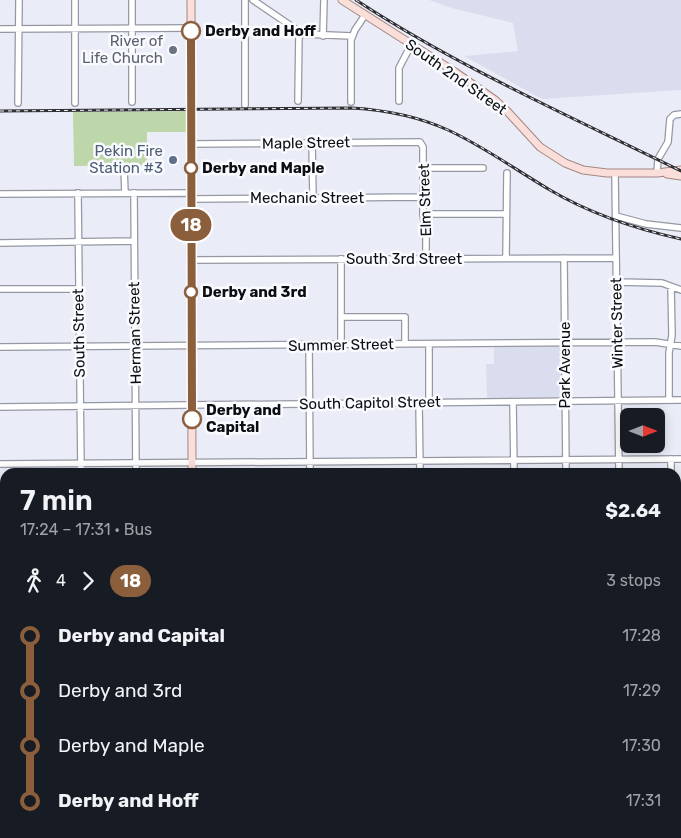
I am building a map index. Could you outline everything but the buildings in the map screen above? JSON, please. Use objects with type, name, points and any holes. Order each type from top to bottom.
[{"type":"main road","points":[[191,0],[192,468]]},
{"type":"main road","name":"South 2nd Street","points":[[342,0],[495,100],[534,141],[565,163],[582,170],[615,174],[657,173],[681,170]]},
{"type":"main road","points":[[657,173],[681,176]]},
{"type":"street","points":[[18,103],[19,0]]},
{"type":"street","points":[[75,0],[75,103]]},
{"type":"street","points":[[132,0],[132,102]]},
{"type":"street","points":[[245,0],[245,105]]},
{"type":"street","points":[[253,0],[298,32],[308,36],[352,36]]},
{"type":"street","points":[[324,0],[324,36]]},
{"type":"street","points":[[351,102],[352,36],[365,15]]},
{"type":"street","points":[[0,30],[191,28]]},
{"type":"street","points":[[298,32],[298,101]]},
{"type":"street","points":[[399,101],[399,69],[411,45]]},
{"type":"street","points":[[657,173],[658,159],[668,142],[669,122],[672,116],[681,114]]},
{"type":"street","points":[[312,143],[312,198]]},
{"type":"street","name":"Maple Street","points":[[191,144],[421,143]]},
{"type":"street","name":"Elm Street","points":[[421,143],[423,146],[423,214],[426,258]]},
{"type":"street","points":[[423,168],[483,168]]},
{"type":"street","points":[[124,170],[125,193]]},
{"type":"street","points":[[506,258],[507,173]]},
{"type":"street","name":"Winter Street","points":[[615,174],[619,468]]},
{"type":"street","name":"Mechanic Street","points":[[0,194],[134,193],[312,198],[423,197]]},
{"type":"street","name":"Herman Street","points":[[134,193],[136,468]]},
{"type":"street","name":"South Street","points":[[78,194],[80,468]]},
{"type":"street","points":[[423,214],[506,214]]},
{"type":"street","points":[[616,216],[646,224],[681,228]]},
{"type":"street","points":[[0,243],[134,241]]},
{"type":"street","name":"Park Avenue","points":[[564,258],[566,468]]},
{"type":"street","name":"South 3rd Street","points":[[191,260],[616,258]]},
{"type":"street","points":[[341,259],[341,345]]},
{"type":"street","points":[[616,282],[660,283],[681,290]]},
{"type":"street","points":[[669,400],[669,353],[672,335],[671,287]]},
{"type":"street","points":[[0,289],[79,289]]},
{"type":"street","points":[[341,316],[404,317],[405,344]]},
{"type":"street","name":"Summer Street","points":[[0,347],[617,342],[681,346]]},
{"type":"street","points":[[428,344],[429,402]]},
{"type":"street","points":[[309,345],[310,468]]},
{"type":"street","name":"South Capitol Street","points":[[0,407],[681,400]]},
{"type":"street","points":[[419,402],[420,468]]},
{"type":"street","points":[[513,402],[514,468]]},
{"type":"street","points":[[671,459],[671,468]]},
{"type":"street","points":[[0,464],[681,459]]},
{"type":"shaded area","points":[[429,0],[681,0],[681,90],[542,99],[464,56],[518,51],[513,23],[452,8]]},
{"type":"shaded area","points":[[561,345],[561,397],[487,398],[486,364],[494,364],[494,346]]},
{"type":"green space","points":[[186,111],[186,132],[147,132],[147,165],[74,166],[73,112]]},
{"type":"railway","points":[[356,0],[434,47],[475,69],[681,171]]},
{"type":"railway","points":[[0,111],[352,108],[389,112],[413,117],[461,136],[550,190],[597,213],[630,225],[681,239]]},
{"type":"bus line","name":"18","points":[[191,31],[192,419]]},
{"type":"place","name":"Derby and Hoff","points":[[191,31]]},
{"type":"place","name":"River of Life Church","points":[[173,50]]},
{"type":"place","name":"Pekin Fire Station #3","points":[[173,160]]},
{"type":"place","name":"Derby and Maple","points":[[191,168]]},
{"type":"place","name":"Derby and 3rd","points":[[191,292]]},
{"type":"place","name":"Derby and Capital","points":[[192,419]]}]
